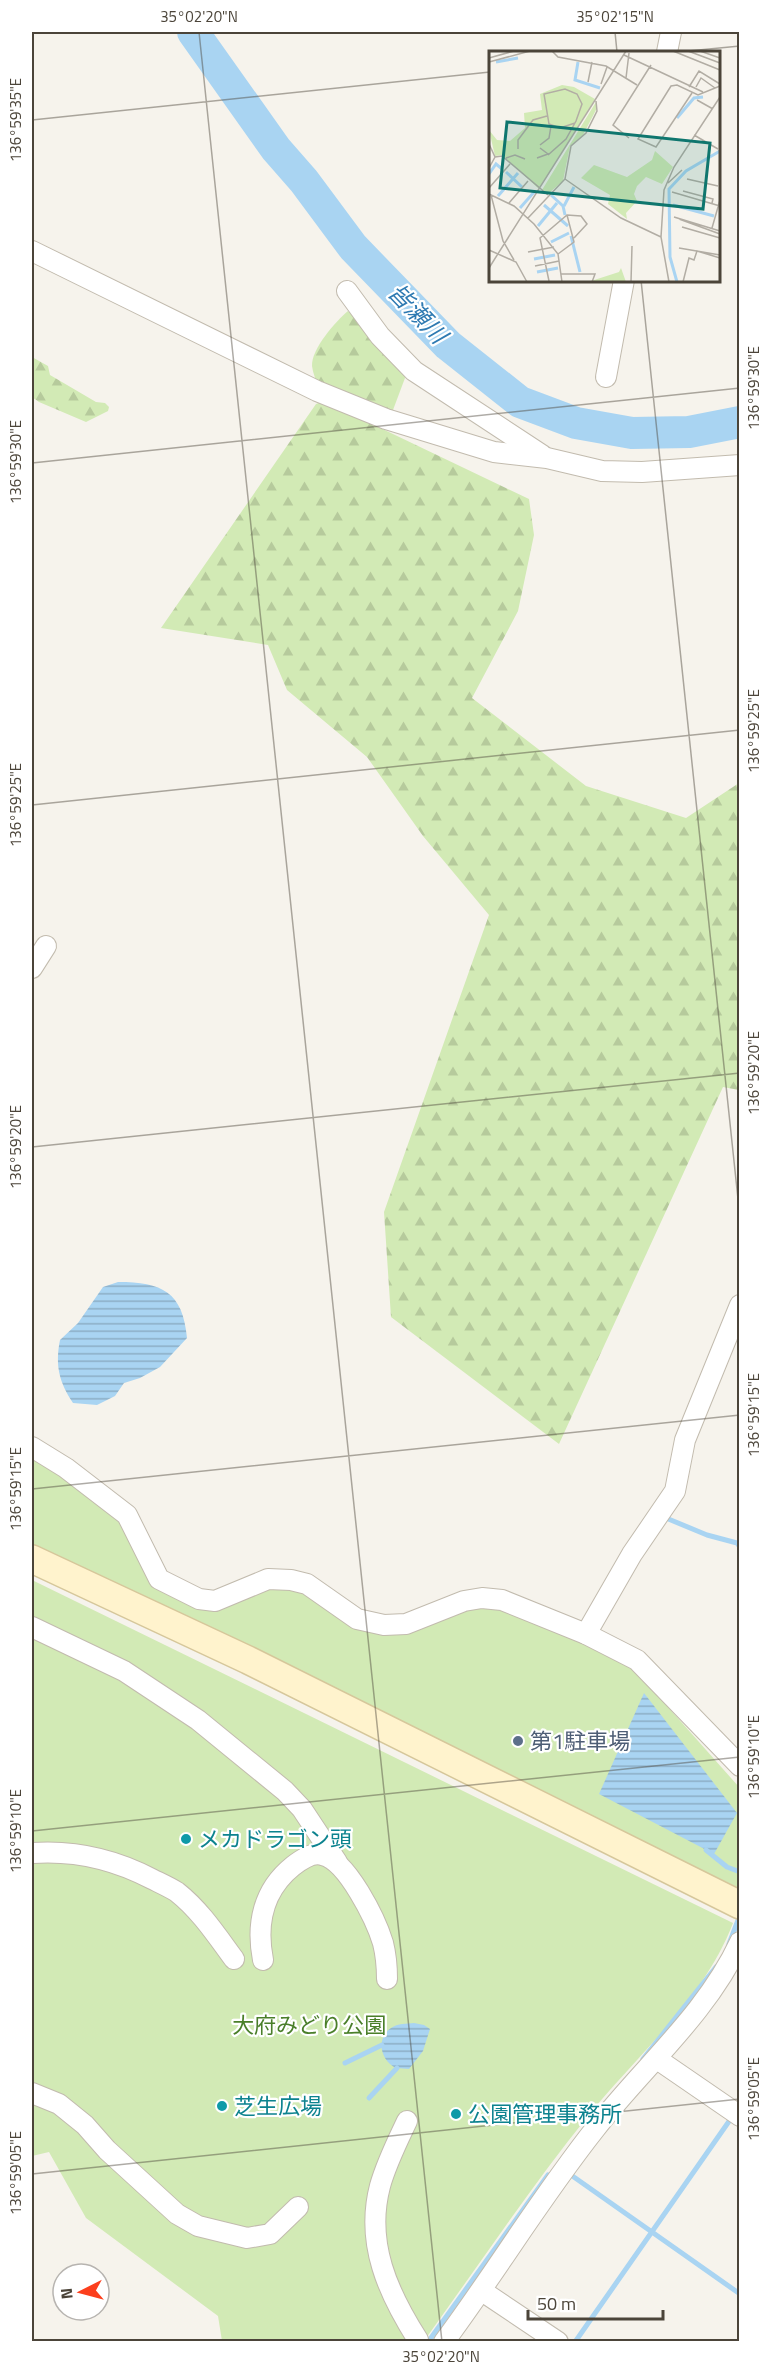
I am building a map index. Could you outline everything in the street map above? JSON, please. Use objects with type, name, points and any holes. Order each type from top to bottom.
[{"type":"street","points":[[667,51],[670,32]]},
{"type":"street","points":[[32,252],[317,391],[376,415],[494,452],[547,458],[602,471],[642,472],[740,465]]},
{"type":"street","points":[[606,377],[624,282]]},
{"type":"street","points":[[347,291],[380,336],[414,371],[547,458]]},
{"type":"street","points":[[32,968],[46,946]]},
{"type":"street","points":[[586,1634],[632,1554],[675,1491],[685,1440],[740,1305]]},
{"type":"street","points":[[32,1448],[66,1468],[127,1515],[159,1579],[199,1599],[215,1601],[268,1579],[291,1580],[307,1584],[357,1619],[384,1625],[406,1624],[464,1601],[482,1598],[502,1600],[586,1634],[637,1660],[740,1766]]},
{"type":"street","points":[[32,1559],[248,1660],[736,1903]]},
{"type":"street","points":[[32,1627],[124,1671],[198,1720],[285,1791],[302,1809],[366,1905],[385,1952],[387,1979]]},
{"type":"street","points":[[32,1853],[57,1851],[100,1857],[147,1876],[176,1891],[196,1910],[234,1959]]},
{"type":"street","points":[[263,1960],[260,1943],[264,1908],[268,1894],[279,1879],[301,1860],[315,1854],[325,1855],[337,1862]]},
{"type":"street","points":[[444,2342],[595,2128],[657,2059],[716,1984],[740,1942]]},
{"type":"street","points":[[657,2059],[740,2116]]},
{"type":"street","points":[[32,2093],[59,2104],[85,2125],[107,2150],[177,2214],[198,2226],[247,2238],[270,2234],[298,2207]]},
{"type":"street","points":[[407,2121],[380,2188],[375,2237],[392,2294],[418,2340]]},
{"type":"street","points":[[482,2291],[558,2342]]},
{"type":"green space","points":[[348,311],[404,369],[405,378],[393,410],[387,411],[320,388],[316,380],[312,366],[316,352],[331,328]]},
{"type":"green space","points":[[32,357],[48,366],[50,375],[96,402],[105,403],[109,407],[108,411],[86,422],[39,402],[32,397]]},
{"type":"green space","points":[[324,401],[529,499],[534,535],[518,611],[472,698],[586,786],[686,818],[739,783],[739,1090],[723,1087],[559,1444],[391,1317],[384,1212],[489,915],[423,836],[367,757],[287,690],[268,645],[161,628],[316,404]]},
{"type":"green space","points":[[32,1459],[63,1473],[120,1520],[155,1583],[208,1610],[272,1584],[292,1585],[356,1625],[468,1608],[497,1606],[619,1658],[635,1670],[739,1787],[739,1888],[32,1545]]},
{"type":"green space","name":"大府みどり公園","points":[[32,1580],[733,1923],[720,1951],[688,2001],[607,2093],[567,2143],[424,2341],[222,2341],[218,2316],[86,2218],[49,2152],[32,2156]]},
{"type":"water","points":[[118,1282],[147,1284],[168,1293],[181,1310],[187,1338],[160,1367],[140,1378],[124,1383],[115,1396],[97,1405],[73,1403],[64,1388],[59,1373],[60,1340],[78,1323],[103,1287]]},
{"type":"water","points":[[644,1693],[737,1813],[714,1854],[599,1794]]},
{"type":"water","points":[[414,2023],[430,2029],[423,2051],[409,2069],[396,2068],[384,2055],[383,2038],[394,2026]]},
{"type":"waterway","name":"皆瀬川","points":[[193,32],[276,149],[304,181],[353,247],[448,345],[520,402],[576,423],[632,433],[689,432],[740,422]]},
{"type":"waterway","points":[[666,1518],[707,1535],[737,1543],[740,1547]]},
{"type":"waterway","points":[[706,1850],[727,1867],[740,1872]]},
{"type":"waterway","points":[[729,1944],[740,1915]]},
{"type":"waterway","points":[[643,2059],[716,1967]]},
{"type":"waterway","points":[[345,2063],[382,2045]]},
{"type":"waterway","points":[[369,2098],[397,2068]]},
{"type":"waterway","points":[[575,2342],[732,2117]]},
{"type":"waterway","points":[[428,2342],[548,2175]]},
{"type":"waterway","points":[[571,2175],[740,2294]]},
{"type":"place","name":"第1駐車場","points":[[518,1741]]},
{"type":"place","name":"メカドラゴン頭","points":[[186,1839]]},
{"type":"place","name":"芝生広場","points":[[222,2106]]},
{"type":"place","name":"公園管理事務所","points":[[456,2114]]}]
